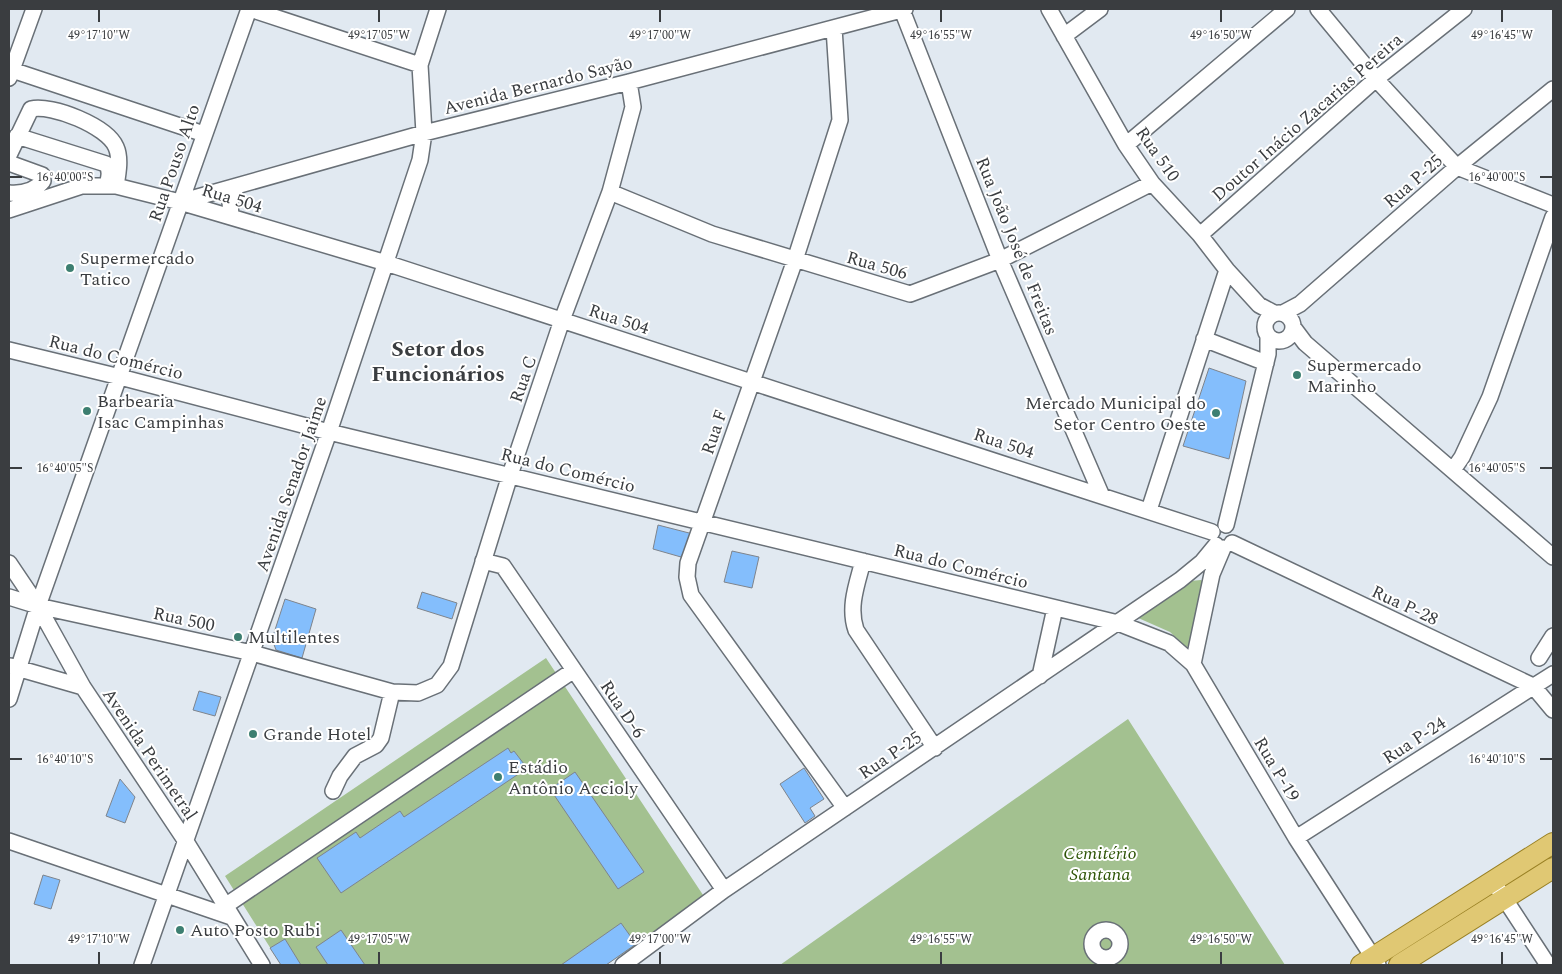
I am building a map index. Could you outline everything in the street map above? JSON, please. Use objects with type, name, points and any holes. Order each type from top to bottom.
[{"type":"main road","points":[[1371,963],[1553,843]]},
{"type":"main road","points":[[1399,965],[1553,868]]},
{"type":"street","points":[[34,9],[10,73],[204,134]]},
{"type":"street","points":[[250,9],[420,65]]},
{"type":"street","name":"Rua Pouso Alto","points":[[9,699],[14,667],[38,606],[204,134],[250,9]]},
{"type":"street","name":"Avenida Senador Jaime","points":[[142,965],[329,432],[420,160],[424,133],[420,65],[438,9]]},
{"type":"street","name":"Rua 510","points":[[1049,9],[1126,145],[1152,183],[1200,235],[1227,270],[1280,327]]},
{"type":"street","points":[[1064,36],[1100,9]]},
{"type":"street","points":[[1126,145],[1287,9]]},
{"type":"street","points":[[1318,9],[1376,79],[1457,167],[1553,204]]},
{"type":"street","name":"Doutor Inácio Zacarias Pereira","points":[[1200,235],[1376,79],[1464,9]]},
{"type":"street","name":"Avenida Bernardo Sayão","points":[[180,202],[424,133],[904,10]]},
{"type":"street","name":"Rua João José de Freitas","points":[[904,10],[1000,260],[1101,494]]},
{"type":"street","name":"Rua F","points":[[834,28],[840,120],[795,260],[688,563],[686,577],[691,594],[845,808]]},
{"type":"street","name":"Rua C","points":[[437,685],[451,666],[510,475],[562,320],[610,192],[633,107],[629,82]]},
{"type":"street","name":"Rua P-25","points":[[1193,664],[1212,574],[1267,358],[1280,327],[1300,304],[1457,167],[1553,90]]},
{"type":"street","points":[[9,155],[31,109],[43,107],[92,124],[112,139],[117,148],[119,163],[111,186]]},
{"type":"street","points":[[17,136],[106,164],[111,186]]},
{"type":"street","points":[[9,163],[37,172],[42,176],[43,181],[38,186],[21,194],[9,193]]},
{"type":"street","name":"Rua 506","points":[[610,192],[712,234],[910,294],[1000,260],[1152,183]]},
{"type":"street","name":"Rua 504","points":[[9,210],[82,186],[111,186],[180,202],[386,264],[1101,494],[1149,510],[1222,539]]},
{"type":"street","points":[[232,217],[230,201],[236,186]]},
{"type":"street","points":[[1453,470],[1462,457],[1490,396],[1553,217]]},
{"type":"street","points":[[1149,510],[1227,270]]},
{"type":"street","points":[[1280,327],[1305,343],[1553,557]]},
{"type":"street","points":[[1204,339],[1267,358]]},
{"type":"street","name":"Rua do Comércio","points":[[9,350],[329,432],[1118,623]]},
{"type":"street","name":"Rua P-25","points":[[623,965],[724,890],[1180,580],[1202,562],[1222,539]]},
{"type":"street","name":"Rua P-28","points":[[1222,539],[1533,686],[1553,710]]},
{"type":"street","name":"Rua D-6","points":[[483,561],[503,566],[724,890]]},
{"type":"street","points":[[863,561],[852,603],[852,618],[856,630],[934,748]]},
{"type":"street","name":"Avenida Perimetral","points":[[9,563],[38,606],[83,686],[185,840],[262,965]]},
{"type":"street","name":"Rua P-25","points":[[1180,580],[1212,574]]},
{"type":"street","name":"Rua 500","points":[[9,597],[38,606],[252,653],[392,692],[418,694],[437,685]]},
{"type":"street","points":[[1040,676],[1055,608]]},
{"type":"street","name":"Rua P-19","points":[[1118,623],[1170,642],[1193,664],[1371,963]]},
{"type":"street","points":[[1540,658],[1553,636]]},
{"type":"street","points":[[14,667],[83,686]]},
{"type":"street","points":[[9,841],[166,896],[228,912],[574,670]]},
{"type":"street","name":"Rua P-24","points":[[1296,838],[1553,674]]},
{"type":"street","points":[[333,791],[340,776],[355,756],[376,745],[381,738],[392,692]]},
{"type":"street","points":[[1493,881],[1548,965]]},
{"type":"green space","points":[[1201,580],[1206,584],[1191,646],[1186,647],[1170,632],[1136,617],[1190,581]]},
{"type":"green space","name":"Estádio Antônio Accioly","points":[[546,658],[705,898],[606,965],[281,965],[225,876]]},
{"type":"green space","name":"Cemitério Santana","points":[[1128,719],[1285,965],[780,965]]},
{"type":"building","name":"Mercado Municipal do Setor Centro Oeste","points":[[1209,368],[1246,381],[1229,459],[1183,446]]},
{"type":"building","points":[[658,525],[693,534],[681,557],[653,549]]},
{"type":"building","points":[[732,551],[759,557],[752,588],[724,582]]},
{"type":"building","points":[[422,592],[457,603],[452,619],[417,608]]},
{"type":"building","points":[[285,599],[316,609],[302,658],[276,650],[272,639]]},
{"type":"building","points":[[199,691],[221,697],[215,716],[193,710]]},
{"type":"building","points":[[508,748],[511,753],[514,751],[524,764],[520,767],[523,771],[341,893],[317,858],[356,832],[360,838],[400,811],[404,817]]},
{"type":"building","points":[[804,768],[824,799],[810,808],[815,816],[805,823],[780,784]]},
{"type":"building","points":[[575,772],[644,872],[618,889],[550,789]]},
{"type":"building","points":[[120,779],[135,797],[125,823],[106,816]]},
{"type":"building","points":[[43,875],[60,880],[51,909],[34,904]]},
{"type":"building","points":[[621,923],[636,944],[606,965],[561,965]]},
{"type":"building","points":[[341,930],[365,965],[328,965],[316,947]]},
{"type":"building","points":[[285,939],[301,965],[281,965],[270,948]]},
{"type":"place","name":"Supermercado Tatico","points":[[70,268]]},
{"type":"place","name":"Supermercado Marinho","points":[[1297,375]]},
{"type":"place","name":"Barbearia Isac Campinhas","points":[[87,411]]},
{"type":"place","name":"Mercado Municipal do Setor Centro Oeste","points":[[1216,413]]},
{"type":"place","name":"Multilentes","points":[[238,637]]},
{"type":"place","name":"Grande Hotel","points":[[253,734]]},
{"type":"place","name":"Estádio Antônio Accioly","points":[[498,777]]},
{"type":"place","name":"Auto Posto Rubi","points":[[180,930]]},
{"type":"district","name":"Setor dos Funcionários","points":[[438,360]]}]
